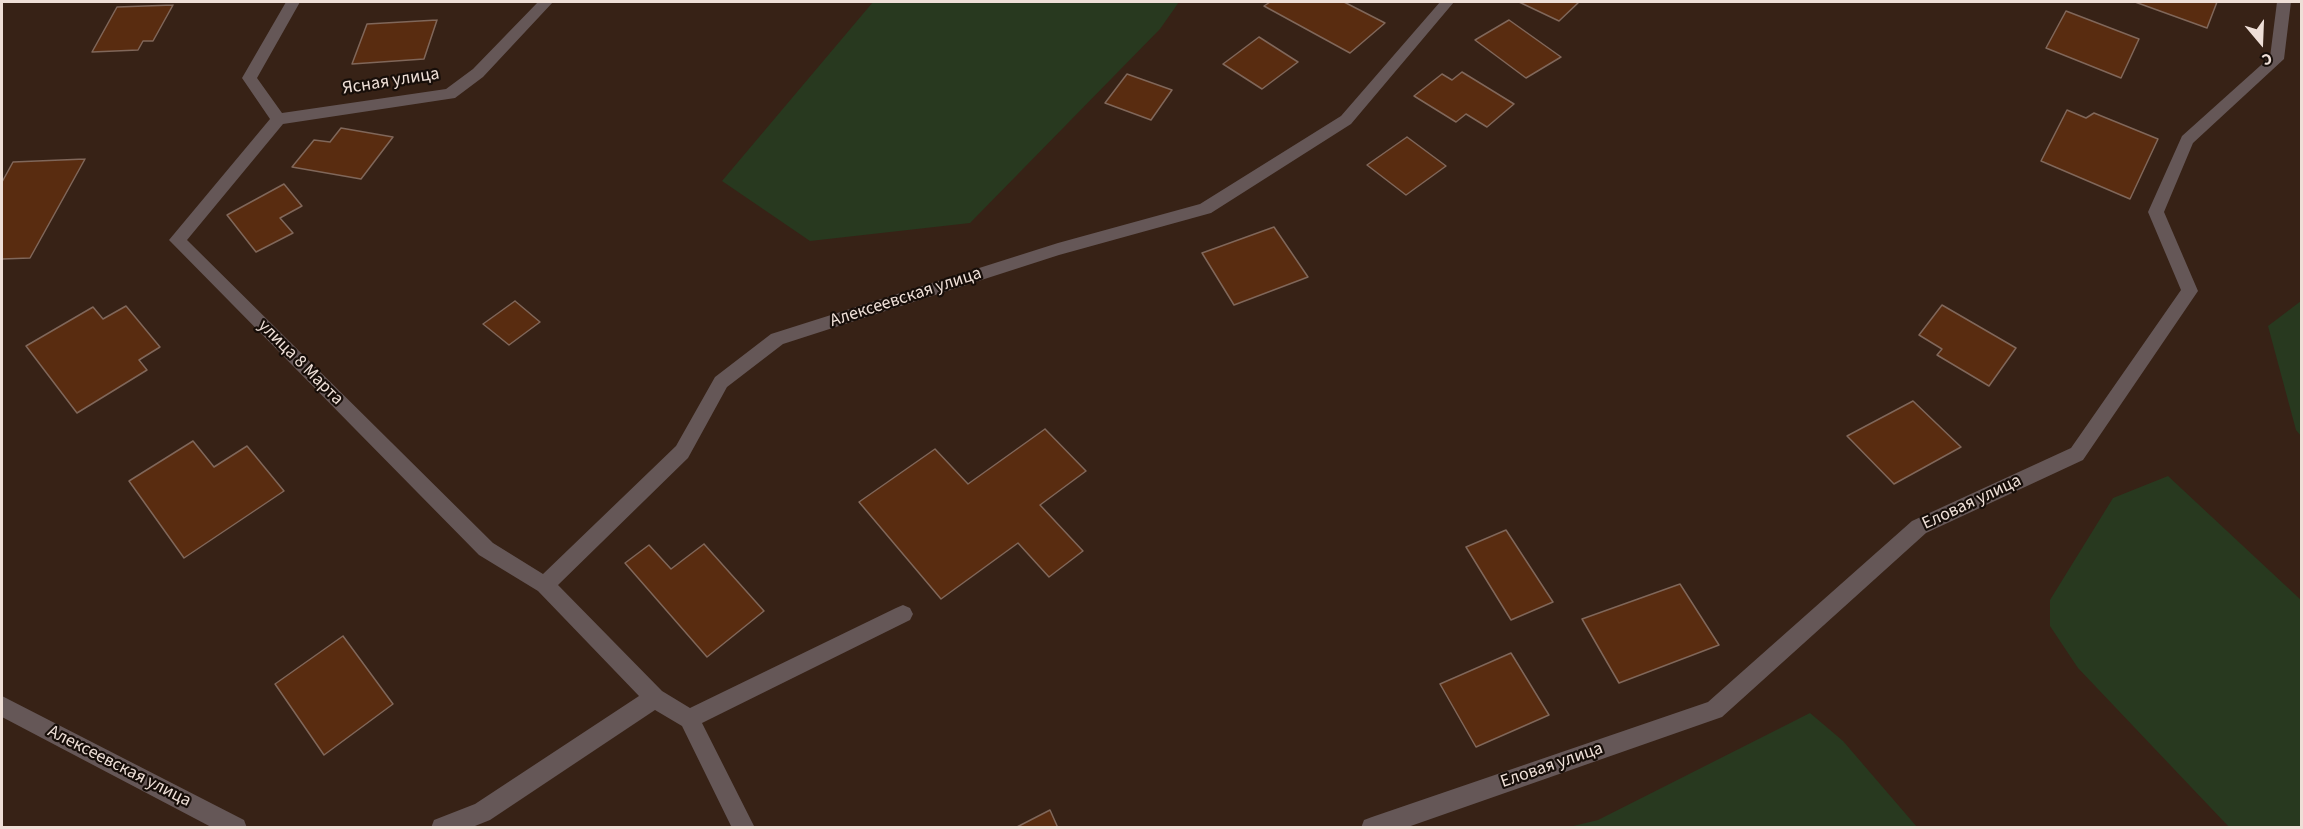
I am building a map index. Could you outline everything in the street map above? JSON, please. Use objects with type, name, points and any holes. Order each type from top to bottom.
[{"type":"street","points":[[278,119],[249,78],[293,2]]},
{"type":"street","name":"Ясная улица","points":[[278,119],[450,94],[478,73],[546,2]]},
{"type":"street","name":"Алексеевская улица","points":[[545,585],[682,452],[721,382],[777,339],[1058,249],[1205,209],[1346,120],[1447,2]]},
{"type":"street","name":"Еловая улица","points":[[1372,828],[1715,710],[1919,527],[2077,454],[2190,291],[2156,212],[2187,140],[2277,58],[2284,2]]},
{"type":"street","name":"улица 8 Марта","points":[[278,119],[177,240],[486,549],[545,585]]},
{"type":"street","points":[[545,585],[655,698],[689,719],[744,828]]},
{"type":"street","points":[[689,719],[903,614]]},
{"type":"street","points":[[442,828],[482,812],[655,698]]},
{"type":"street","name":"Алексеевская улица","points":[[2,706],[236,828]]},
{"type":"green space","points":[[873,2],[1179,2],[1160,29],[970,223],[810,241],[722,181]]},
{"type":"green space","points":[[2301,301],[2301,436],[2296,430],[2268,326]]},
{"type":"green space","points":[[2168,476],[2301,600],[2301,827],[2229,827],[2078,668],[2050,626],[2050,600],[2113,498]]},
{"type":"green space","points":[[1810,713],[1843,741],[1917,827],[1569,827],[1598,820]]},
{"type":"building","points":[[1270,2],[1344,2],[1385,23],[1350,53],[1264,6]]},
{"type":"building","points":[[1519,2],[1579,2],[1559,21]]},
{"type":"building","points":[[2135,2],[2217,2],[2207,28]]},
{"type":"building","points":[[173,5],[153,41],[143,41],[138,50],[92,52],[117,7]]},
{"type":"building","points":[[2066,11],[2139,39],[2121,78],[2046,48]]},
{"type":"building","points":[[437,20],[424,59],[352,64],[367,24]]},
{"type":"building","points":[[1509,20],[1561,57],[1526,78],[1475,40]]},
{"type":"building","points":[[1259,37],[1298,62],[1262,89],[1223,64]]},
{"type":"building","points":[[1462,72],[1514,104],[1487,127],[1466,114],[1456,122],[1414,96],[1442,74],[1452,80]]},
{"type":"building","points":[[1127,74],[1172,90],[1151,120],[1105,103]]},
{"type":"building","points":[[2067,110],[2086,118],[2094,113],[2158,139],[2130,199],[2041,161]]},
{"type":"building","points":[[341,128],[393,137],[361,179],[292,167],[314,140],[330,142]]},
{"type":"building","points":[[1407,137],[1446,166],[1406,195],[1367,165]]},
{"type":"building","points":[[85,159],[30,258],[2,259],[2,182],[13,162]]},
{"type":"building","points":[[284,184],[302,206],[280,218],[293,233],[256,252],[227,215]]},
{"type":"building","points":[[1274,227],[1308,277],[1234,305],[1202,253]]},
{"type":"building","points":[[515,301],[540,322],[509,345],[483,324]]},
{"type":"building","points":[[1942,305],[2016,348],[1989,386],[1937,355],[1942,349],[1919,335]]},
{"type":"building","points":[[126,306],[160,347],[139,360],[147,370],[77,413],[26,346],[93,307],[103,319]]},
{"type":"building","points":[[1913,401],[1961,447],[1894,484],[1847,436]]},
{"type":"building","points":[[1045,429],[1086,471],[1040,505],[1083,551],[1049,577],[1018,543],[941,599],[859,502],[935,449],[968,484]]},
{"type":"building","points":[[193,441],[214,467],[247,446],[284,491],[184,558],[129,481]]},
{"type":"building","points":[[1506,530],[1553,602],[1511,620],[1466,547]]},
{"type":"building","points":[[704,544],[764,611],[707,657],[625,563],[649,545],[671,569]]},
{"type":"building","points":[[1680,584],[1719,645],[1619,683],[1582,619]]},
{"type":"building","points":[[343,636],[393,704],[324,755],[275,684]]},
{"type":"building","points":[[1511,653],[1549,715],[1476,747],[1440,684]]},
{"type":"building","points":[[1050,810],[1058,828],[1015,828]]}]
